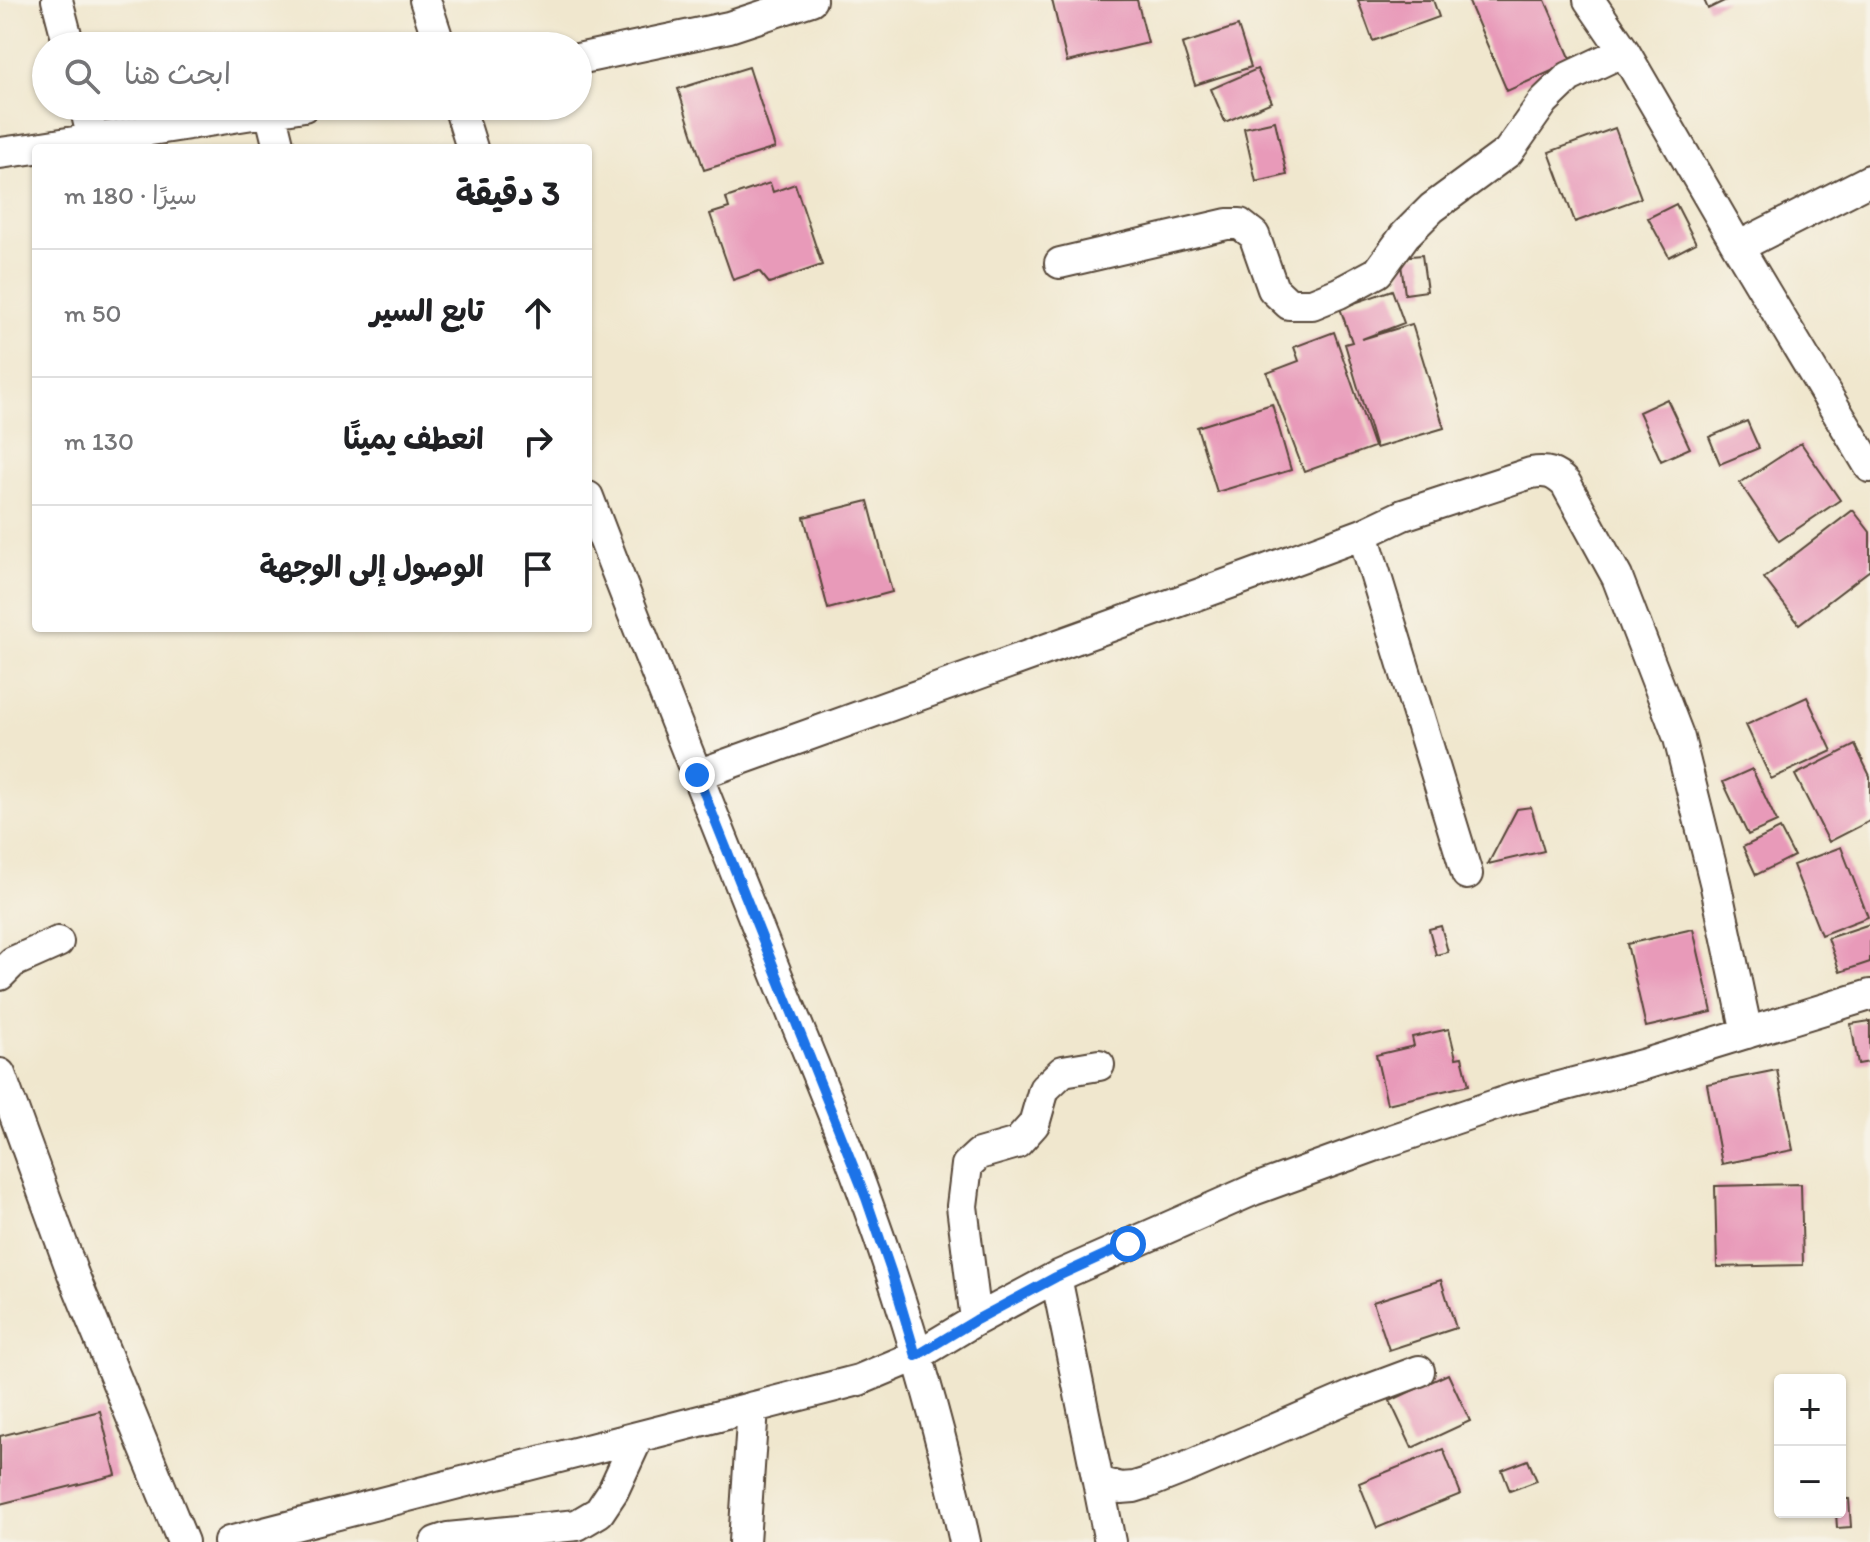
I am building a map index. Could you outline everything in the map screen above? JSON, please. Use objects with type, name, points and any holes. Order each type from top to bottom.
[{"type":"street","points":[[57,0],[65,32]]},
{"type":"street","points":[[425,0],[435,32]]},
{"type":"street","points":[[592,56],[729,27],[811,0]]},
{"type":"street","points":[[1589,0],[1624,51],[1870,467]]},
{"type":"street","points":[[1060,263],[1227,224],[1240,224],[1254,235],[1273,289],[1289,304],[1312,304],[1378,272],[1405,235],[1432,208],[1508,152],[1544,101],[1569,77],[1624,51]]},
{"type":"street","points":[[88,120],[93,140]]},
{"type":"street","points":[[64,144],[215,120]]},
{"type":"street","points":[[272,120],[278,144]]},
{"type":"street","points":[[463,120],[471,144]]},
{"type":"street","points":[[0,153],[32,149]]},
{"type":"street","points":[[1738,247],[1870,180]]},
{"type":"street","points":[[697,775],[1363,534],[1403,515],[1544,471],[1557,475],[1566,484],[1617,577],[1679,738],[1715,882],[1747,1033]]},
{"type":"street","points":[[592,507],[866,1198],[916,1356],[965,1542]]},
{"type":"street","points":[[1363,534],[1467,874]]},
{"type":"street","points":[[0,975],[13,962],[58,942]]},
{"type":"street","points":[[229,1542],[859,1380],[916,1356],[1056,1277],[1253,1190],[1513,1099],[1642,1065],[1870,995]]},
{"type":"street","points":[[976,1320],[962,1206],[967,1165],[979,1154],[1017,1143],[1034,1124],[1044,1089],[1063,1071],[1099,1065]]},
{"type":"street","points":[[0,1074],[73,1274],[183,1542]]},
{"type":"street","points":[[1056,1277],[1110,1542]]},
{"type":"street","points":[[1098,1482],[1121,1488],[1147,1483],[1419,1371]]},
{"type":"street","points":[[744,1542],[753,1407]]},
{"type":"street","points":[[436,1542],[448,1538],[577,1525],[599,1512],[613,1491],[638,1437]]},
{"type":"building","points":[[1052,0],[1137,0],[1148,43],[1067,62]]},
{"type":"building","points":[[1358,0],[1433,0],[1439,17],[1373,41]]},
{"type":"building","points":[[1468,0],[1545,0],[1572,62],[1507,91]]},
{"type":"building","points":[[1704,0],[1726,0],[1708,9]]},
{"type":"building","points":[[1238,26],[1251,67],[1195,85],[1182,44]]},
{"type":"building","points":[[749,67],[775,148],[704,170],[678,89]]},
{"type":"building","points":[[1257,69],[1272,102],[1225,122],[1211,89]]},
{"type":"building","points":[[1275,121],[1287,175],[1256,182],[1244,128]]},
{"type":"building","points":[[1615,128],[1641,198],[1575,222],[1549,152]]},
{"type":"building","points":[[770,183],[773,192],[795,184],[822,265],[769,283],[759,271],[733,280],[710,214],[729,208],[726,198]]},
{"type":"building","points":[[1676,204],[1696,243],[1669,257],[1648,218]]},
{"type":"building","points":[[1422,255],[1427,291],[1405,294],[1400,257]]},
{"type":"building","points":[[1392,290],[1404,323],[1362,339],[1412,324],[1444,428],[1376,448],[1345,344],[1352,342],[1340,308]]},
{"type":"building","points":[[1334,332],[1374,447],[1304,472],[1267,373],[1299,361],[1294,347]]},
{"type":"building","points":[[1667,399],[1690,448],[1661,461],[1639,412]]},
{"type":"building","points":[[1272,404],[1291,470],[1217,492],[1197,427]]},
{"type":"building","points":[[1747,421],[1759,448],[1720,464],[1709,437]]},
{"type":"building","points":[[1801,443],[1840,500],[1779,541],[1740,483]]},
{"type":"building","points":[[868,501],[892,592],[828,609],[804,517]]},
{"type":"building","points":[[1853,510],[1870,532],[1870,570],[1799,624],[1764,578]]},
{"type":"building","points":[[1807,697],[1832,751],[1771,779],[1746,725]]},
{"type":"building","points":[[1855,745],[1870,776],[1870,821],[1829,842],[1795,775]]},
{"type":"building","points":[[1752,769],[1777,822],[1748,835],[1723,782]]},
{"type":"building","points":[[1531,807],[1544,851],[1488,864],[1517,809]]},
{"type":"building","points":[[1780,829],[1794,856],[1756,875],[1743,847]]},
{"type":"building","points":[[1841,847],[1868,917],[1821,935],[1793,865]]},
{"type":"building","points":[[1870,924],[1870,962],[1840,972],[1828,938]]},
{"type":"building","points":[[1441,926],[1448,952],[1436,955],[1429,929]]},
{"type":"building","points":[[1693,929],[1712,1012],[1646,1027],[1627,944]]},
{"type":"building","points":[[1870,1021],[1870,1062],[1858,1064],[1851,1024]]},
{"type":"building","points":[[1449,1029],[1456,1058],[1462,1057],[1469,1085],[1387,1104],[1376,1055],[1414,1046],[1412,1037]]},
{"type":"building","points":[[1777,1070],[1793,1150],[1722,1164],[1707,1084]]},
{"type":"building","points":[[1801,1184],[1803,1265],[1717,1267],[1715,1186]]},
{"type":"building","points":[[1441,1280],[1456,1328],[1389,1350],[1373,1302]]},
{"type":"building","points":[[1448,1374],[1470,1421],[1412,1448],[1390,1401]]},
{"type":"building","points":[[100,1411],[116,1475],[0,1504],[0,1436]]},
{"type":"building","points":[[1443,1449],[1461,1494],[1377,1528],[1359,1483]]},
{"type":"building","points":[[1528,1460],[1537,1481],[1510,1491],[1502,1470]]},
{"type":"building","points":[[1846,1499],[1849,1499],[1851,1527],[1837,1528],[1836,1518],[1846,1518]]},
{"type":"route","points":[[697,775],[866,1198],[916,1356],[1056,1277],[1128,1244]]}]
